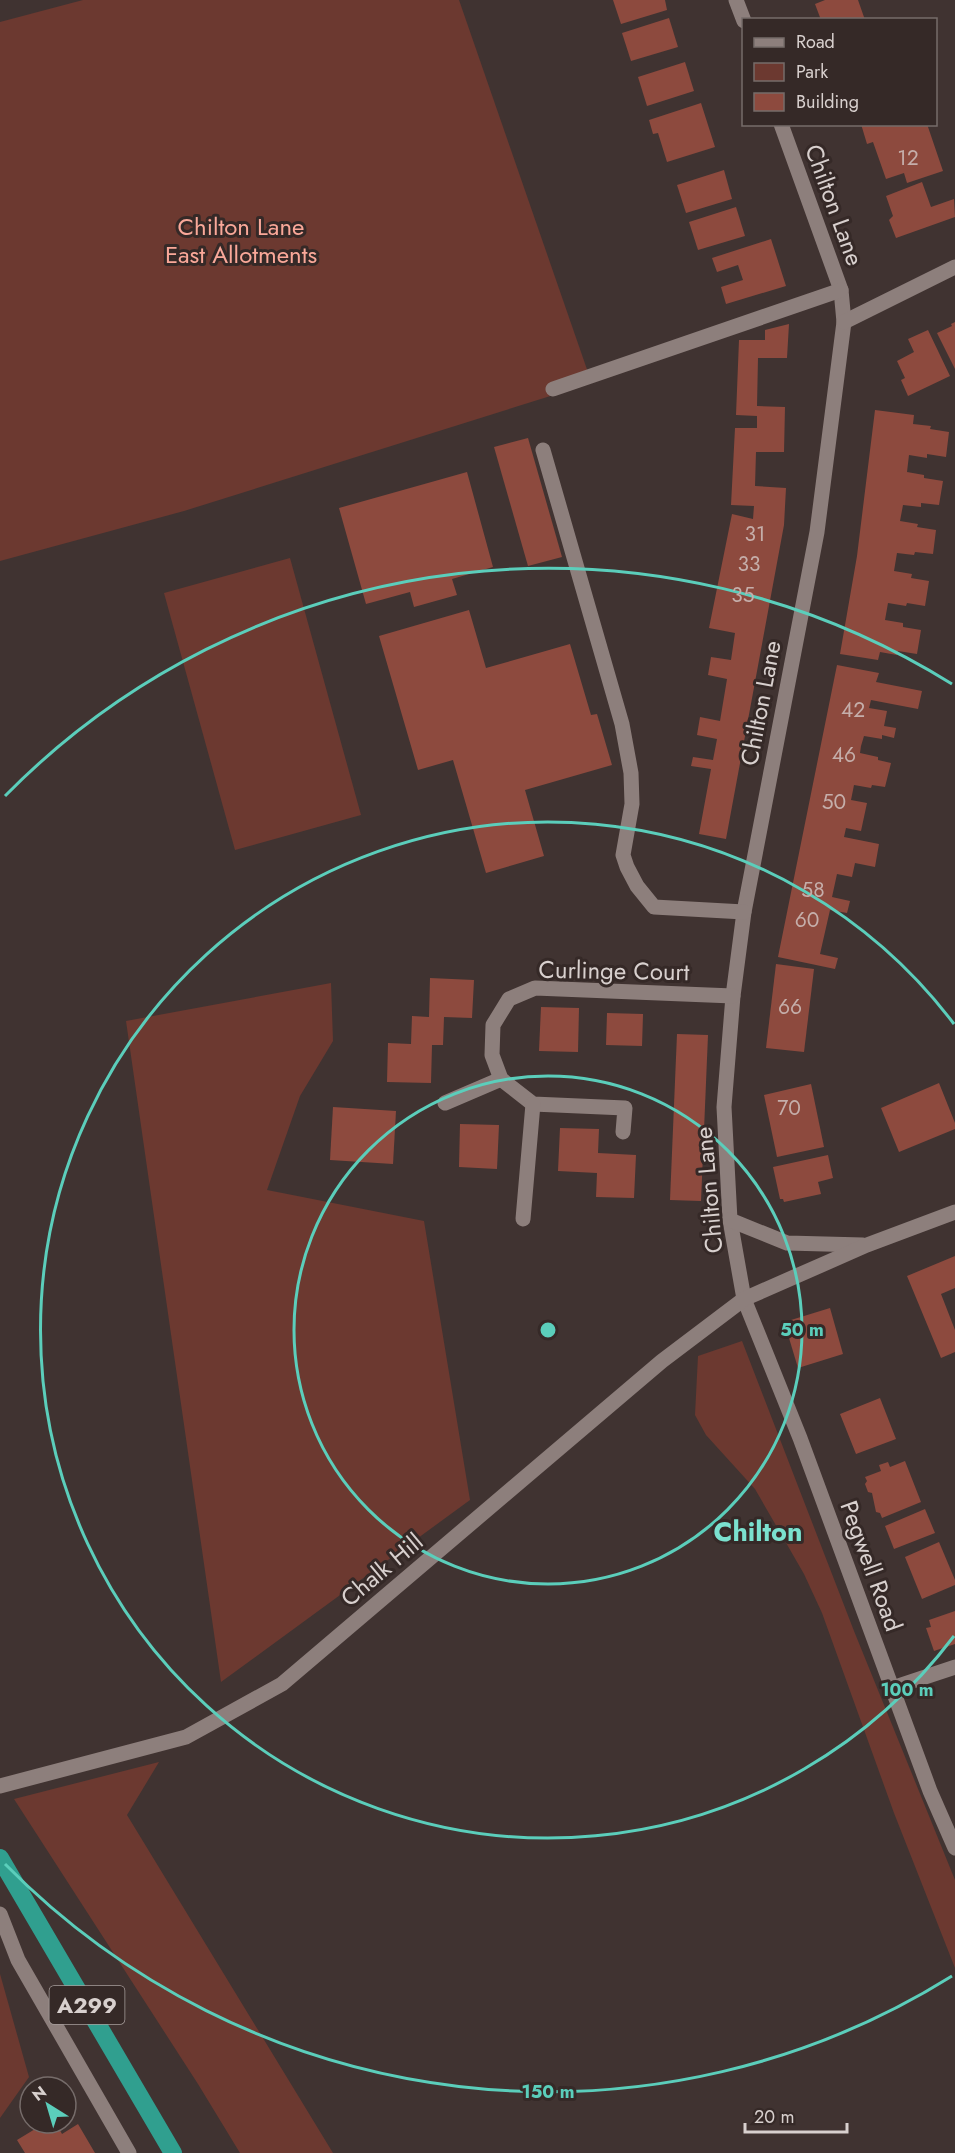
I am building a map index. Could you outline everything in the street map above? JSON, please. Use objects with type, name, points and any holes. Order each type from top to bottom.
[{"type":"highway","name":"A299","points":[[0,1858],[173,2153]]},
{"type":"street","points":[[736,0],[743,18]]},
{"type":"street","name":"Chilton Lane","points":[[744,1299],[730,1220],[724,1107],[733,996],[744,912],[817,532],[844,322],[841,290],[782,126]]},
{"type":"street","points":[[844,322],[955,267]]},
{"type":"street","points":[[553,389],[841,290]]},
{"type":"street","points":[[543,450],[622,724],[631,773],[632,804],[623,855],[627,867],[637,886],[654,907],[744,912]]},
{"type":"street","name":"Curlinge Court","points":[[501,1079],[492,1055],[494,1025],[509,999],[535,988],[733,996]]},
{"type":"street","points":[[445,1103],[501,1079],[533,1104],[625,1108],[623,1132]]},
{"type":"street","points":[[523,1219],[533,1104]]},
{"type":"street","name":"Chalk Hill","points":[[0,1786],[186,1737],[282,1684],[662,1361],[744,1299],[867,1245],[955,1212]]},
{"type":"street","points":[[730,1220],[788,1243],[867,1245]]},
{"type":"street","name":"Pegwell Road","points":[[744,1299],[800,1438],[930,1791],[955,1848]]},
{"type":"street","points":[[892,1688],[955,1667]]},
{"type":"street","points":[[0,1914],[18,1960],[129,2153]]},
{"type":"green space","name":"Chilton Lane East Allotments","points":[[83,0],[459,0],[591,381],[576,388],[184,511],[0,561],[0,22]]},
{"type":"green space","points":[[290,558],[361,815],[235,850],[164,593]]},
{"type":"green space","points":[[331,983],[333,1041],[300,1096],[267,1190],[424,1221],[470,1500],[221,1682],[126,1021]]},
{"type":"green space","points":[[742,1341],[854,1631],[955,1880],[955,1968],[894,1813],[822,1613],[804,1574],[755,1489],[706,1435],[695,1415],[698,1356]]},
{"type":"green space","points":[[159,1762],[127,1815],[333,2153],[240,2153],[14,1799]]},
{"type":"green space","points":[[0,1974],[28,2075],[18,2075],[18,2093],[0,2118]]},
{"type":"building","points":[[613,0],[665,0],[667,10],[621,24]]},
{"type":"building","points":[[825,0],[858,0],[864,18],[820,18],[815,4]]},
{"type":"building","points":[[669,18],[678,47],[631,61],[622,33]]},
{"type":"building","points":[[685,62],[694,91],[647,106],[638,77]]},
{"type":"building","points":[[701,103],[715,147],[667,162],[658,133],[653,134],[649,120]]},
{"type":"building","points":[[862,126],[928,126],[943,171],[907,183],[904,173],[886,179],[873,142],[867,144]]},
{"type":"building","points":[[724,170],[732,199],[686,213],[677,185]]},
{"type":"building","points":[[922,182],[931,207],[954,199],[955,217],[896,238],[889,220],[893,216],[886,196]]},
{"type":"building","points":[[736,207],[745,236],[698,250],[689,222]]},
{"type":"building","points":[[771,239],[786,286],[726,304],[721,287],[743,280],[738,265],[717,272],[712,258]]},
{"type":"building","points":[[955,322],[955,369],[937,333],[952,326],[951,324]]},
{"type":"building","points":[[789,324],[787,358],[758,358],[757,406],[785,407],[784,452],[756,452],[755,486],[786,488],[784,525],[726,839],[699,834],[711,769],[691,766],[693,757],[713,760],[717,739],[697,735],[700,717],[720,721],[727,679],[708,675],[711,657],[731,660],[735,633],[709,628],[732,514],[753,519],[754,506],[731,505],[735,428],[757,428],[757,416],[736,415],[739,340],[765,340],[765,330]]},
{"type":"building","points":[[928,330],[950,376],[908,396],[901,380],[905,378],[897,361],[914,352],[908,339]]},
{"type":"building","points":[[875,410],[914,415],[913,424],[931,426],[930,429],[949,432],[946,457],[927,454],[927,458],[909,455],[907,472],[943,481],[939,505],[921,503],[921,507],[903,505],[900,521],[936,530],[933,554],[897,553],[894,571],[912,574],[911,578],[929,581],[925,606],[888,603],[885,620],[903,623],[903,627],[921,630],[917,654],[898,651],[897,655],[880,652],[878,660],[840,654],[857,556]]},
{"type":"building","points":[[528,438],[562,557],[528,566],[494,447]]},
{"type":"building","points":[[467,472],[493,567],[452,579],[457,595],[414,607],[410,592],[366,604],[339,508]]},
{"type":"building","points":[[469,610],[486,668],[570,644],[591,715],[597,714],[612,765],[525,790],[544,856],[486,873],[453,760],[418,770],[379,636]]},
{"type":"building","points":[[837,665],[879,673],[876,682],[922,691],[918,709],[871,700],[869,708],[887,711],[884,726],[896,728],[894,738],[882,735],[882,739],[864,736],[861,746],[860,753],[891,763],[885,787],[872,785],[871,788],[854,785],[851,800],[867,803],[861,831],[846,828],[844,837],[879,844],[875,867],[855,863],[852,877],[837,874],[832,897],[850,901],[847,913],[830,910],[820,954],[838,958],[835,969],[778,957]]},
{"type":"building","points":[[776,964],[814,969],[804,1052],[766,1048]]},
{"type":"building","points":[[430,978],[474,980],[472,1018],[444,1017],[443,1045],[432,1045],[431,1083],[387,1082],[388,1043],[411,1044],[412,1016],[429,1017]]},
{"type":"building","points":[[541,1007],[579,1008],[578,1052],[539,1051]]},
{"type":"building","points":[[607,1013],[643,1014],[642,1046],[606,1045]]},
{"type":"building","points":[[677,1034],[708,1035],[701,1201],[670,1200]]},
{"type":"building","points":[[939,1083],[955,1123],[955,1129],[899,1152],[881,1108]]},
{"type":"building","points":[[811,1084],[824,1147],[777,1157],[764,1095]]},
{"type":"building","points":[[333,1107],[396,1111],[393,1164],[330,1160]]},
{"type":"building","points":[[460,1124],[499,1125],[497,1169],[459,1167]]},
{"type":"building","points":[[560,1128],[599,1129],[598,1153],[636,1155],[634,1198],[596,1197],[597,1173],[558,1171]]},
{"type":"building","points":[[828,1155],[833,1178],[818,1182],[821,1194],[784,1202],[780,1199],[773,1167]]},
{"type":"building","points":[[955,1256],[955,1288],[941,1294],[955,1330],[955,1352],[941,1358],[907,1276]]},
{"type":"building","points":[[830,1308],[843,1354],[798,1368],[786,1328],[791,1320]]},
{"type":"building","points":[[880,1398],[896,1439],[856,1454],[840,1414]]},
{"type":"building","points":[[905,1461],[921,1502],[882,1518],[880,1513],[876,1512],[872,1493],[868,1492],[865,1484],[867,1481],[865,1477],[881,1471],[879,1465],[888,1462],[890,1467]]},
{"type":"building","points":[[925,1509],[935,1533],[894,1549],[885,1526]]},
{"type":"building","points":[[939,1542],[955,1585],[922,1599],[905,1557]]},
{"type":"building","points":[[955,1611],[955,1644],[934,1651],[926,1628],[931,1627],[929,1620]]},
{"type":"building","points":[[78,2124],[95,2153],[25,2153],[17,2140],[25,2135],[78,2135]]},
{"type":"district","name":"Chilton","points":[[758,1532]]}]
